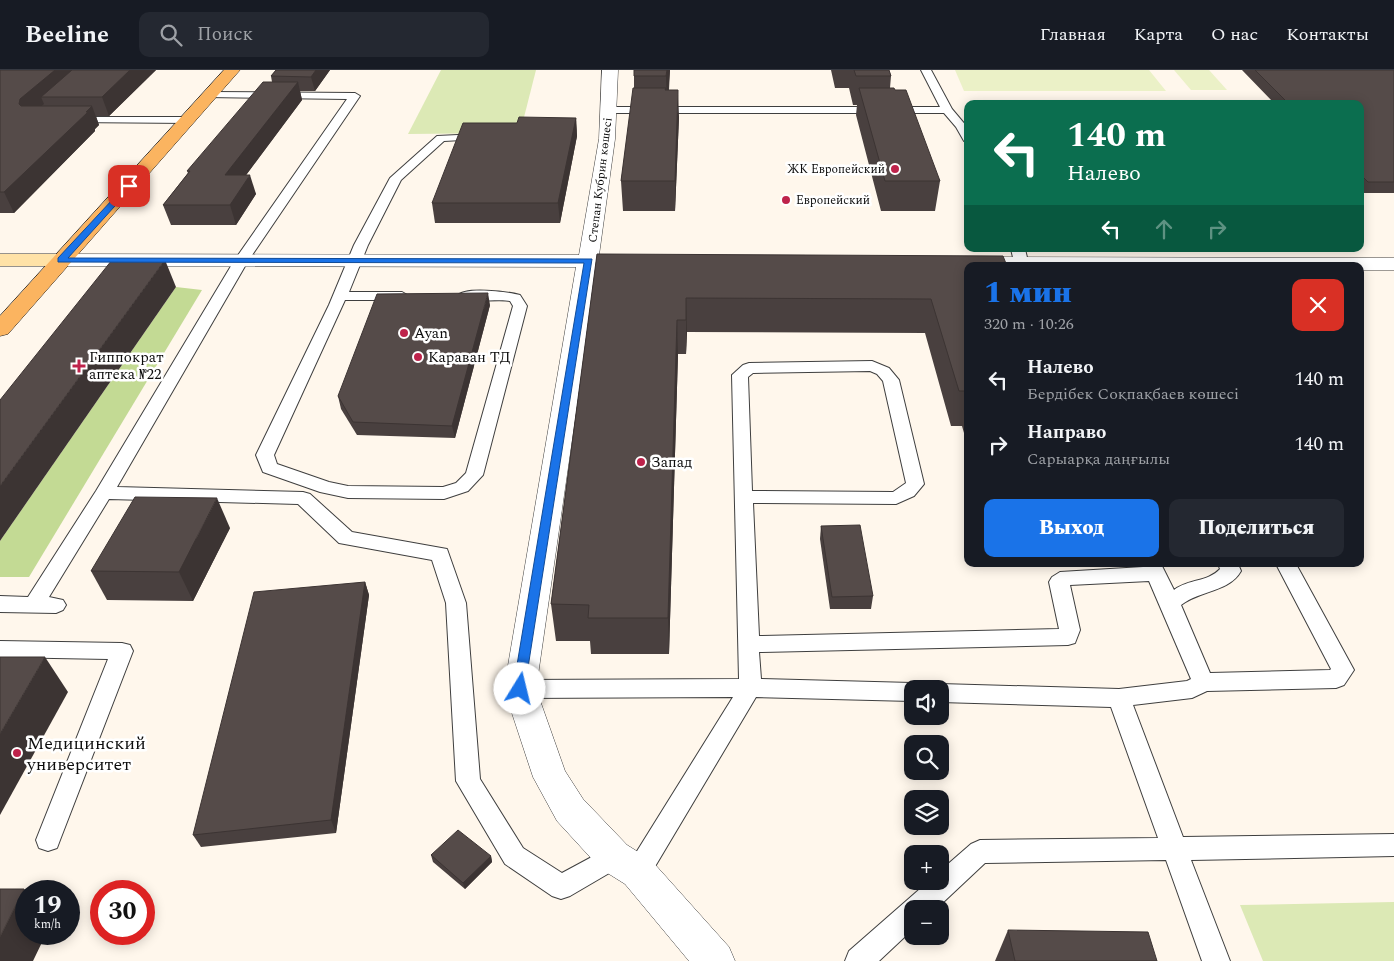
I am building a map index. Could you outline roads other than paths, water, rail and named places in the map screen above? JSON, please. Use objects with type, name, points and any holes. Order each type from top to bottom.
[{"type":"main road","points":[[0,329],[232,70]]},
{"type":"street","name":"Степан Кубрин көшесі","points":[[520,689],[608,139],[610,70]]},
{"type":"street","points":[[968,262],[1020,259],[1244,262]]},
{"type":"street","points":[[0,260],[650,261]]},
{"type":"street","points":[[950,263],[964,262]]},
{"type":"street","points":[[1364,264],[1394,264]]},
{"type":"street","points":[[520,689],[550,777],[570,810],[626,865],[715,961]]},
{"type":"lane","points":[[926,70],[950,114],[964,133]]},
{"type":"lane","points":[[34,605],[104,493],[241,261],[355,96],[211,95]]},
{"type":"lane","points":[[608,110],[950,114],[964,117]]},
{"type":"lane","points":[[61,120],[189,120]]},
{"type":"lane","points":[[445,296],[503,296],[515,298],[520,306],[474,475],[462,486],[444,493],[348,492],[326,488],[269,468],[265,455],[396,178],[441,138],[458,138]]},
{"type":"lane","points":[[340,296],[417,296]]},
{"type":"lane","points":[[104,493],[303,498],[346,538],[440,554],[456,603],[468,781],[514,856],[561,887],[626,865],[750,688],[743,496],[740,375],[749,368],[872,366],[883,371],[891,380],[915,484],[908,492],[896,498],[743,496]]},
{"type":"lane","points":[[1170,603],[1186,591],[1222,580],[1231,571],[1229,567]]},
{"type":"lane","points":[[949,693],[1119,698],[1192,689],[1203,682],[1336,679],[1342,675],[1343,670],[1288,567]]},
{"type":"lane","points":[[748,644],[1068,637],[1070,630],[1059,582],[1067,577],[1153,569],[1170,603],[1203,682]]},
{"type":"lane","points":[[0,604],[56,605]]},
{"type":"lane","points":[[0,649],[122,651],[48,840]]},
{"type":"lane","points":[[520,689],[750,688],[904,692]]},
{"type":"lane","points":[[1119,698],[1216,961]]},
{"type":"lane","points":[[927,900],[980,852],[1174,847],[1394,845]]},
{"type":"lane","points":[[859,961],[904,920]]},
{"type":"place","name":"ЖК Европейский","points":[[895,169]]},
{"type":"place","name":"Европейский","points":[[786,200]]},
{"type":"place","name":"Ayan","points":[[404,333]]},
{"type":"place","name":"Караван ТД","points":[[418,357]]},
{"type":"place","name":"Гиппократ аптека №22","points":[[79,366]]},
{"type":"place","name":"Запад","points":[[641,462]]},
{"type":"place","name":"Медицинский университет","points":[[17,753]]}]
